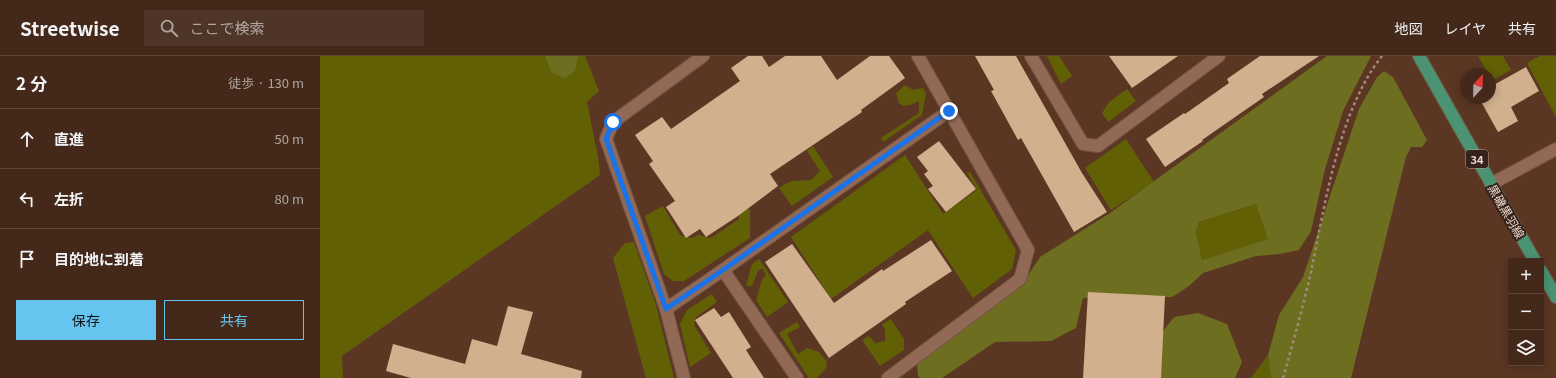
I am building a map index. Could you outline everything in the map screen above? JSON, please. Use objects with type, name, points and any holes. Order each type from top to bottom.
[{"type":"main road","name":"黒磯黒羽線","points":[[1418,56],[1533,258]]},
{"type":"main road","points":[[1544,276],[1556,297]]},
{"type":"street","points":[[684,378],[666,309],[606,139],[613,122],[703,56]]},
{"type":"street","points":[[888,378],[1020,279],[1028,250],[918,56]]},
{"type":"street","points":[[1031,56],[1083,144],[1098,146],[1219,56]]},
{"type":"street","points":[[666,309],[949,111]]},
{"type":"street","points":[[1491,184],[1556,149]]},
{"type":"street","points":[[723,270],[797,378]]},
{"type":"path","points":[[1284,378],[1305,297],[1332,172],[1352,108],[1372,69],[1382,56]]},
{"type":"shaded area","points":[[320,56],[585,56],[599,91],[587,102],[600,175],[342,356],[343,378],[320,378]]},
{"type":"shaded area","points":[[545,56],[578,56],[575,71],[565,78],[552,73]]},
{"type":"shaded area","points":[[1047,56],[1059,56],[1072,76],[1061,84]]},
{"type":"shaded area","points":[[1327,56],[1371,56],[1343,111],[1325,169],[1311,231],[1299,250],[1280,254],[1256,256],[1203,273],[1189,286],[1172,297],[1083,298],[1076,328],[1051,341],[995,342],[942,378],[920,378],[918,376],[917,363],[1023,283],[1040,257],[1110,213]],"holes":[[[1256,204],[1268,239],[1202,260],[1196,232],[1199,222]]]},
{"type":"shaded area","points":[[1478,56],[1503,56],[1511,70],[1496,78],[1496,68],[1485,68]]},
{"type":"shaded area","points":[[1540,56],[1556,56],[1556,117],[1527,63]]},
{"type":"shaded area","points":[[1384,71],[1393,77],[1427,140],[1422,147],[1411,147],[1406,157],[1351,378],[1271,378],[1268,355],[1279,315],[1303,277],[1359,109],[1377,77]]},
{"type":"shaded area","points":[[905,85],[913,90],[923,88],[926,94],[922,115],[883,142],[881,138],[919,113],[919,101],[911,105],[903,106],[899,103],[896,93]]},
{"type":"shaded area","points":[[1127,89],[1136,101],[1108,122],[1102,113],[1109,102]]},
{"type":"shaded area","points":[[1126,139],[1154,182],[1111,210],[1085,168]]},
{"type":"shaded area","points":[[813,146],[833,177],[792,206],[779,188],[791,181],[811,180],[820,171],[807,151]]},
{"type":"shaded area","points":[[905,155],[943,214],[977,190],[967,173],[970,172],[1016,250],[1012,269],[973,298],[928,230],[831,299],[791,237]]},
{"type":"shaded area","points":[[740,203],[750,210],[750,238],[684,281],[673,281],[664,274],[645,216],[663,206],[680,235],[691,238],[699,235],[711,238],[739,219]]},
{"type":"shaded area","points":[[1256,204],[1269,239],[1202,260],[1196,232],[1199,222]]},
{"type":"shaded area","points":[[634,242],[656,305],[674,378],[646,378],[613,258],[625,243]]},
{"type":"shaded area","points":[[759,259],[788,302],[767,317],[756,300],[762,280],[766,275],[762,268],[758,271],[752,286],[746,286],[752,264]]},
{"type":"shaded area","points":[[712,294],[717,302],[696,317],[694,325],[711,353],[690,367],[680,324],[687,310]]},
{"type":"shaded area","points":[[1198,313],[1227,324],[1242,362],[1235,378],[1159,378],[1156,340],[1174,317]]},
{"type":"shaded area","points":[[891,319],[904,339],[904,350],[880,366],[862,340],[869,336],[875,343],[885,341],[885,330],[882,324]]},
{"type":"shaded area","points":[[797,322],[800,327],[787,334],[798,354],[807,348],[819,352],[827,362],[826,368],[817,378],[809,378],[779,333]]},
{"type":"shaded area","points":[[1268,355],[1271,378],[1251,378]]},
{"type":"building","points":[[748,56],[762,56],[769,67],[785,56],[821,56],[837,80],[870,56],[889,56],[905,78],[861,110],[862,112],[770,174],[778,186],[738,216],[706,237],[700,229],[686,238],[666,207],[675,201],[649,164],[653,161],[635,135],[662,117],[671,129],[740,81],[731,68]]},
{"type":"building","points":[[975,56],[1016,56],[1082,173],[1107,212],[1074,232],[1021,138],[1018,140],[991,91],[994,90]]},
{"type":"building","points":[[1109,56],[1178,56],[1132,88]]},
{"type":"building","points":[[1260,56],[1319,56],[1262,94],[1264,97],[1165,167],[1146,139],[1229,83],[1227,79]]},
{"type":"building","points":[[1526,67],[1539,91],[1511,107],[1518,121],[1498,132],[1482,104],[1496,104],[1496,84]]},
{"type":"building","points":[[939,141],[976,189],[946,212],[928,189],[933,186],[924,174],[928,171],[917,157]]},
{"type":"building","points":[[931,240],[952,271],[905,302],[906,304],[829,358],[765,262],[792,244],[834,303],[882,269],[883,271]]},
{"type":"building","points":[[1088,292],[1165,296],[1161,378],[1083,378]]},
{"type":"building","points":[[508,306],[533,312],[521,354],[582,371],[581,378],[411,378],[386,371],[393,344],[465,364],[472,339],[497,346]]},
{"type":"building","points":[[714,308],[721,317],[729,312],[751,347],[746,350],[764,378],[733,378],[695,320]]},
{"type":"route","points":[[613,122],[606,139],[666,309],[949,111]]}]
